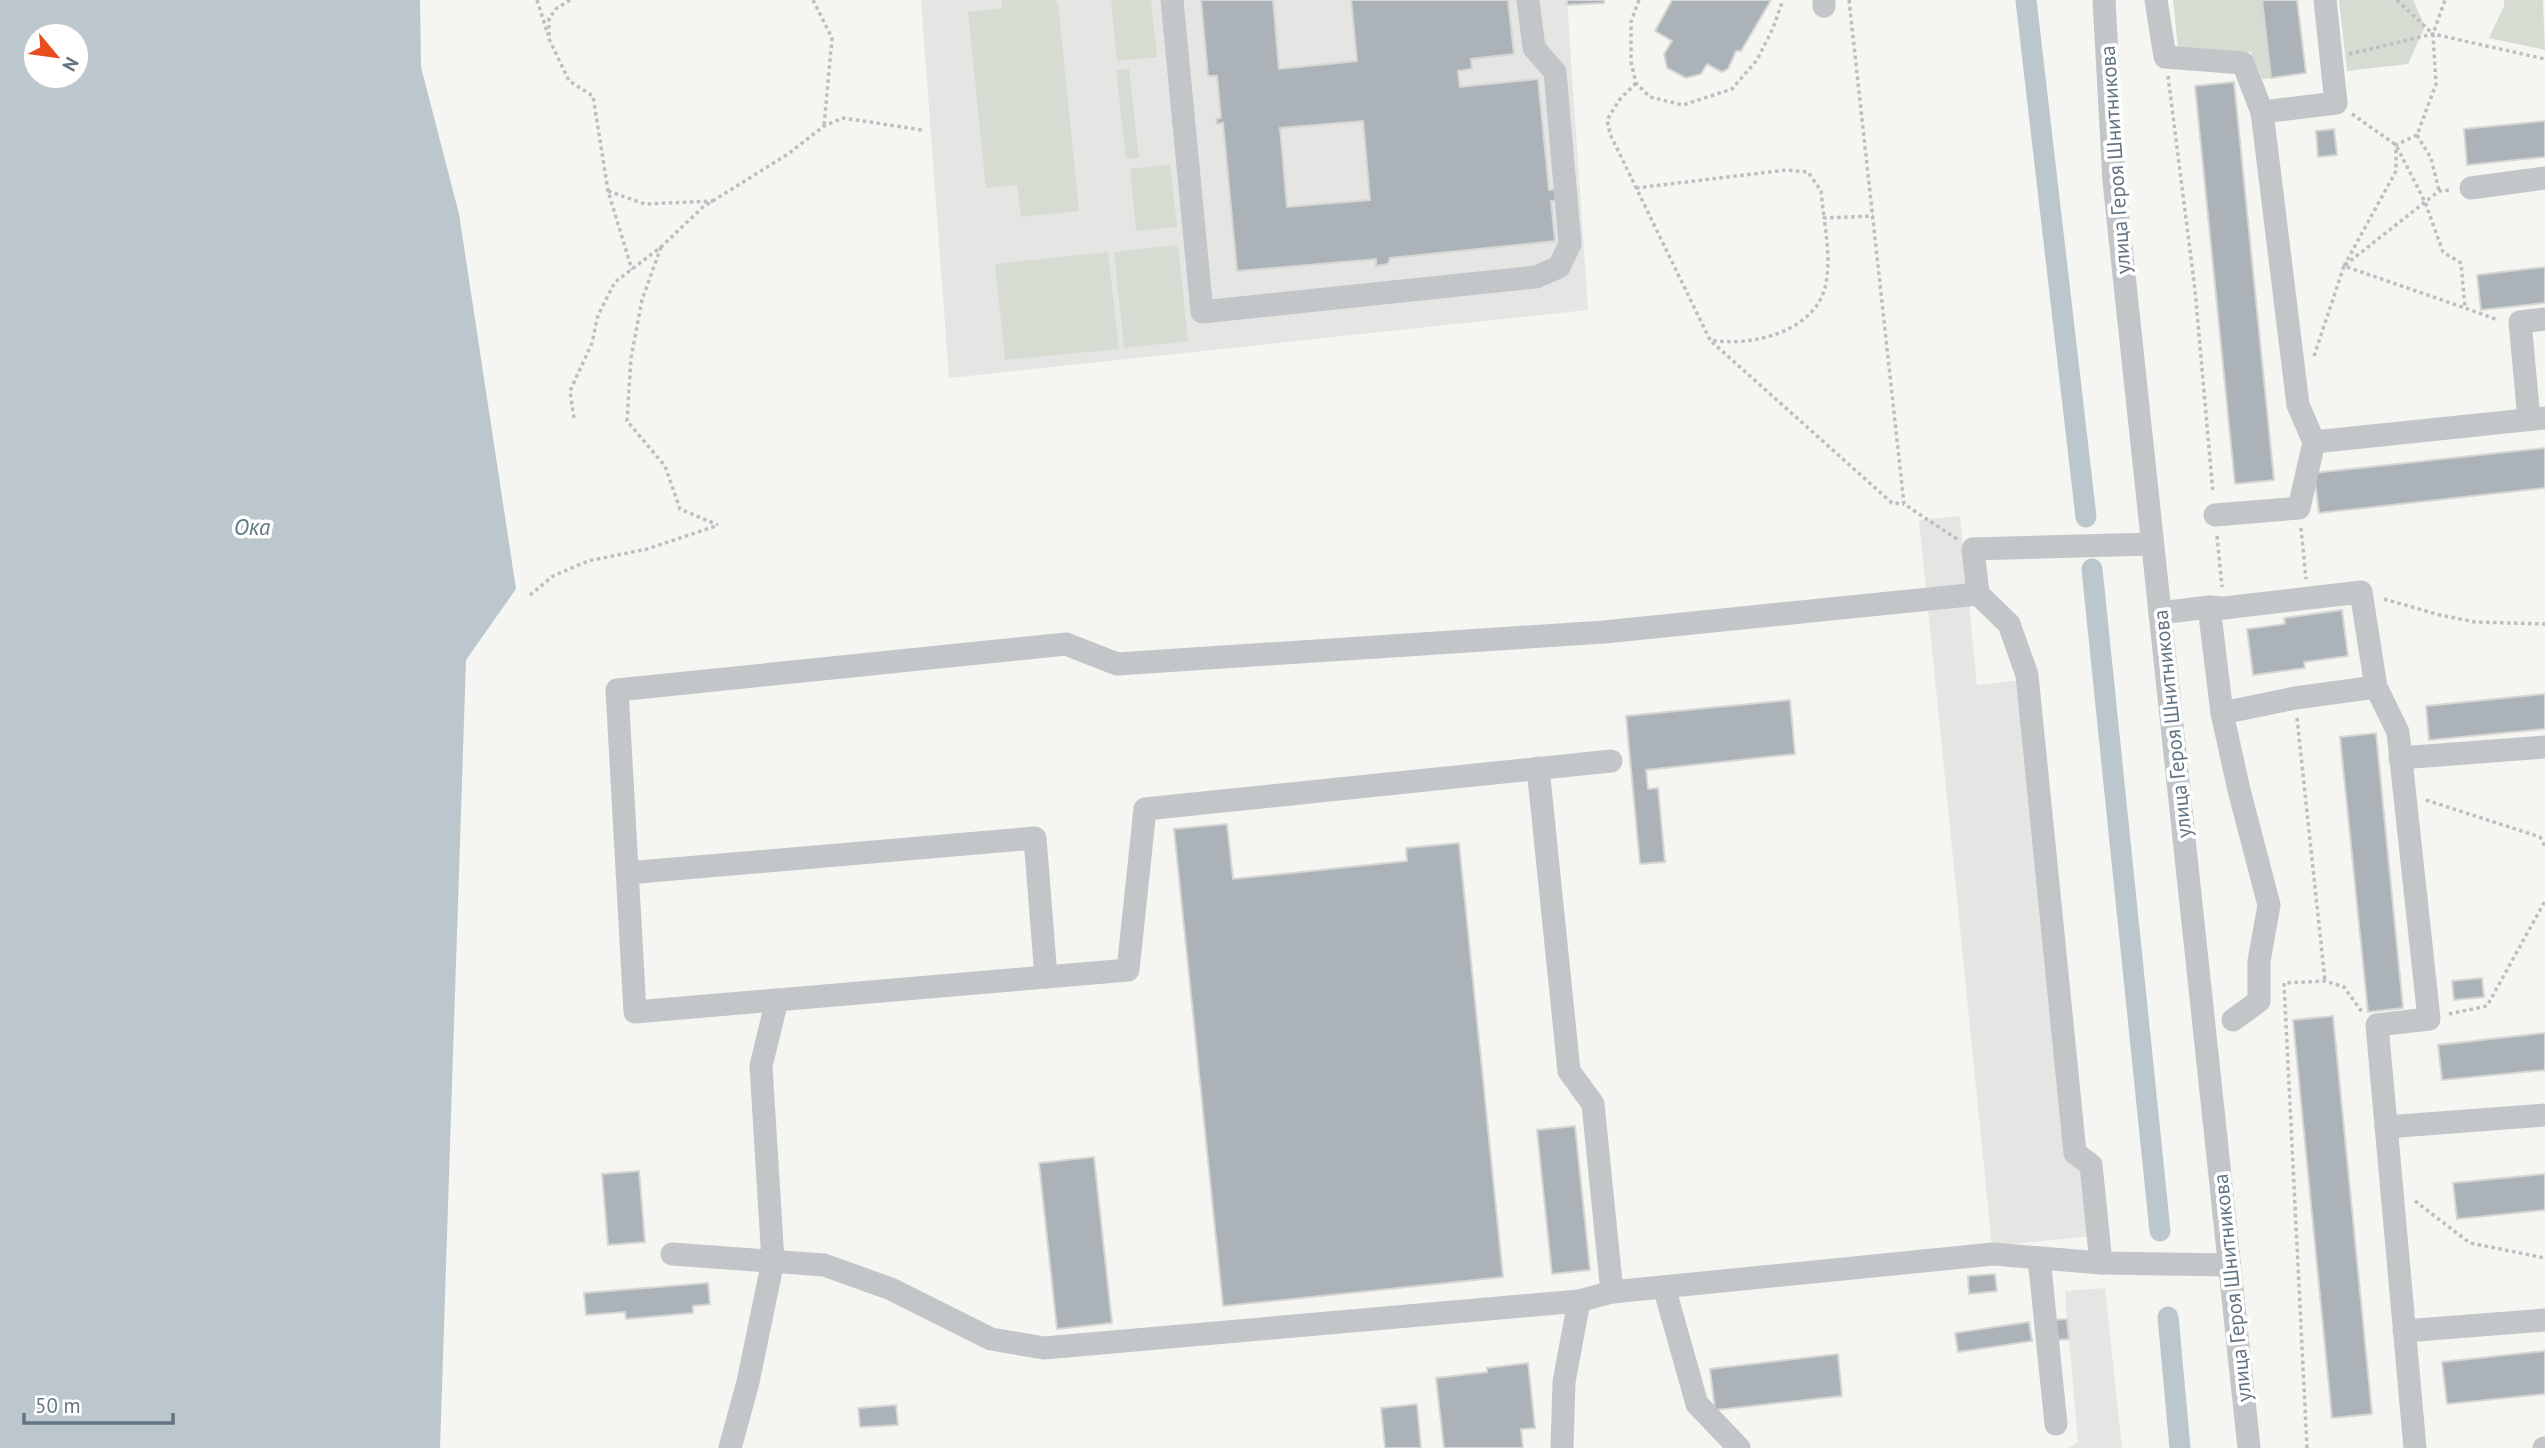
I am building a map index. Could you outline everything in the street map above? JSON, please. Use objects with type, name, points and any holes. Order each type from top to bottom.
[{"type":"street","points":[[1172,0],[1202,312],[1536,277],[1559,267],[1570,244],[1555,72],[1534,48],[1528,0]]},
{"type":"street","name":"улица Героя Шнитникова","points":[[2104,0],[2113,181],[2249,1448]]},
{"type":"street","points":[[2156,0],[2165,57],[2243,63],[2262,112],[2298,405],[2314,442],[2299,508],[2216,515]]},
{"type":"street","points":[[2262,112],[2336,103],[2325,0]]},
{"type":"street","points":[[2471,188],[2545,178]]},
{"type":"street","points":[[2314,442],[2537,418],[2521,322],[2545,319]]},
{"type":"street","points":[[2101,1263],[2091,1166],[2075,1153],[2027,676],[2009,624],[1978,594],[1973,550],[2152,544]]},
{"type":"street","points":[[2160,613],[2361,593],[2376,688],[2398,732],[2429,1019],[2377,1026],[2415,1448]]},
{"type":"street","points":[[1611,761],[1145,809],[1128,970],[635,1012],[617,690],[1066,644],[1117,664],[1604,632],[1978,594]]},
{"type":"street","points":[[2209,607],[2222,713],[2269,905],[2259,961],[2259,1001],[2233,1020]]},
{"type":"street","points":[[2222,713],[2295,698],[2376,688]]},
{"type":"street","points":[[2400,758],[2545,747]]},
{"type":"street","points":[[1538,768],[1569,1071],[1593,1104],[1612,1292]]},
{"type":"street","points":[[627,873],[1035,838],[1046,977]]},
{"type":"street","points":[[709,1448],[732,1439],[748,1382],[773,1261],[761,1066],[777,1000]]},
{"type":"street","points":[[2386,1127],[2545,1115]]},
{"type":"street","points":[[672,1254],[824,1265],[891,1289],[990,1339],[1044,1348],[1579,1301],[1612,1292],[1993,1254],[2101,1263],[2229,1265]]},
{"type":"street","points":[[2039,1258],[2056,1424]]},
{"type":"street","points":[[1664,1287],[1697,1405],[1739,1448]]},
{"type":"street","points":[[1562,1448],[1564,1382],[1579,1301]]},
{"type":"street","points":[[2404,1331],[2545,1320]]},
{"type":"path","points":[[537,0],[549,39],[569,81],[593,96],[608,191],[632,270]]},
{"type":"path","points":[[549,39],[549,18],[557,8],[570,0]]},
{"type":"path","points":[[813,0],[832,38],[824,126]]},
{"type":"path","points":[[1639,0],[1631,22],[1631,61],[1636,83],[1650,97],[1683,105],[1732,89],[1757,60],[1783,0]]},
{"type":"path","points":[[1849,0],[1904,504]]},
{"type":"path","points":[[2397,0],[2433,34]]},
{"type":"path","points":[[2396,145],[2417,135],[2436,84],[2433,34],[2445,0]]},
{"type":"path","points":[[2331,58],[2433,34],[2545,59]]},
{"type":"path","points":[[2165,57],[2194,290],[2205,405]]},
{"type":"path","points":[[1636,83],[1619,99],[1607,121],[1609,134],[1710,340],[1892,503],[1904,504],[1973,550]]},
{"type":"path","points":[[2336,103],[2396,145],[2426,202],[2443,252],[2461,263],[2465,308]]},
{"type":"path","points":[[574,418],[570,391],[592,343],[598,315],[615,282],[661,247],[713,201],[788,154],[824,126],[843,118],[922,130]]},
{"type":"path","points":[[2417,135],[2431,158],[2439,191]]},
{"type":"path","points":[[2311,367],[2344,266],[2396,171],[2396,145]]},
{"type":"path","points":[[1636,188],[1786,170],[1808,172],[1821,191],[1828,246],[1826,285],[1812,312],[1785,331],[1727,343],[1710,340]]},
{"type":"path","points":[[2344,266],[2439,191],[2471,188]]},
{"type":"path","points":[[608,191],[645,204],[713,201]]},
{"type":"path","points":[[1824,218],[1873,216]]},
{"type":"path","points":[[530,595],[553,576],[588,561],[647,549],[718,525],[680,509],[665,466],[627,421],[631,358],[642,300],[661,247]]},
{"type":"path","points":[[2344,266],[2508,324],[2521,322]]},
{"type":"path","points":[[2299,508],[2307,598]]},
{"type":"path","points":[[2361,593],[2475,622],[2545,624]]},
{"type":"path","points":[[2295,698],[2325,981]]},
{"type":"path","points":[[2404,792],[2540,837],[2545,846]]},
{"type":"path","points":[[2429,1019],[2487,1006],[2545,901]]},
{"type":"path","points":[[2307,1448],[2284,983],[2325,981],[2344,987],[2364,1014],[2386,1024]]},
{"type":"path","points":[[2391,1183],[2470,1243],[2545,1258]]},
{"type":"shaded area","points":[[921,0],[1567,0],[1588,310],[949,378]]},
{"type":"shaded area","points":[[1002,0],[1055,0],[1058,3],[1079,211],[1021,217],[1017,185],[986,188],[968,12],[1002,8]]},
{"type":"shaded area","points":[[1111,0],[1151,0],[1157,57],[1117,61]]},
{"type":"shaded area","points":[[2173,0],[2262,0],[2271,78],[2262,79],[2251,52],[2178,48]]},
{"type":"shaded area","points":[[2339,0],[2413,0],[2425,26],[2408,64],[2347,71]]},
{"type":"shaded area","points":[[2504,0],[2543,0],[2545,50],[2489,38],[2504,6]]},
{"type":"shaded area","points":[[1129,69],[1139,158],[1126,159],[1116,70]]},
{"type":"shaded area","points":[[1170,164],[1177,227],[1136,231],[1130,169]]},
{"type":"shaded area","points":[[1178,245],[1188,341],[1124,348],[1114,252]]},
{"type":"shaded area","points":[[1108,252],[1119,349],[1005,360],[995,264]]},
{"type":"shaded area","points":[[1960,516],[1977,685],[2030,679],[2079,1162],[2102,1235],[1992,1246],[1919,520]]},
{"type":"shaded area","points":[[2105,1288],[2122,1448],[2068,1448],[2078,1442],[2069,1339],[2056,1320],[2067,1319],[2065,1291]]},
{"type":"water","name":"Ока","points":[[0,0],[420,0],[421,67],[459,214],[516,589],[466,660],[440,1448],[0,1448]]},
{"type":"building","points":[[1201,0],[1273,0],[1279,69],[1357,61],[1351,0],[1508,0],[1514,54],[1471,59],[1472,69],[1458,71],[1460,87],[1538,79],[1549,190],[1560,189],[1561,200],[1551,201],[1555,241],[1390,258],[1388,264],[1376,266],[1376,259],[1237,271],[1223,123],[1217,124],[1216,119],[1221,118],[1217,76],[1208,76]],"holes":[[[1363,121],[1370,200],[1287,207],[1280,128]]]},
{"type":"building","points":[[1567,0],[1604,0],[1604,3],[1567,5]]},
{"type":"building","points":[[1672,0],[1771,0],[1741,51],[1736,51],[1728,69],[1722,72],[1707,64],[1701,74],[1686,78],[1667,68],[1664,54],[1672,41],[1655,31]]},
{"type":"building","points":[[2262,0],[2297,0],[2306,73],[2271,78]]},
{"type":"building","points":[[2234,82],[2274,480],[2235,484],[2195,86]]},
{"type":"building","points":[[2545,121],[2545,157],[2467,165],[2464,129]]},
{"type":"building","points":[[2334,129],[2337,155],[2318,157],[2316,131]]},
{"type":"building","points":[[2545,267],[2545,303],[2481,310],[2477,275]]},
{"type":"building","points":[[2545,448],[2545,488],[2319,513],[2314,473]]},
{"type":"building","points":[[2342,610],[2348,656],[2304,662],[2305,668],[2253,675],[2247,629],[2285,624],[2284,618]]},
{"type":"building","points":[[2545,694],[2545,729],[2429,740],[2426,706]]},
{"type":"building","points":[[1790,700],[1795,754],[1646,770],[1648,789],[1658,788],[1665,862],[1640,864],[1626,716]]},
{"type":"building","points":[[2376,733],[2403,1008],[2368,1012],[2340,737]]},
{"type":"building","points":[[1227,824],[1233,879],[1407,861],[1406,848],[1459,843],[1503,1277],[1223,1306],[1174,829]]},
{"type":"building","points":[[2482,978],[2484,997],[2454,1000],[2452,981]]},
{"type":"building","points":[[2333,1016],[2372,1414],[2332,1418],[2293,1020]]},
{"type":"building","points":[[2545,1033],[2545,1070],[2442,1080],[2438,1045]]},
{"type":"building","points":[[1575,1126],[1590,1270],[1552,1274],[1537,1130]]},
{"type":"building","points":[[1094,1157],[1112,1323],[1057,1329],[1039,1163]]},
{"type":"building","points":[[639,1171],[645,1242],[608,1245],[602,1174]]},
{"type":"building","points":[[2545,1174],[2545,1210],[2457,1219],[2453,1183]]},
{"type":"building","points":[[1995,1274],[1997,1291],[1969,1294],[1968,1276]]},
{"type":"building","points":[[708,1283],[710,1304],[693,1306],[693,1313],[626,1319],[625,1312],[586,1315],[584,1293]]},
{"type":"building","points":[[2067,1319],[2069,1339],[2058,1340],[2056,1320]]},
{"type":"building","points":[[2029,1322],[2032,1341],[1958,1352],[1955,1333]]},
{"type":"building","points":[[2545,1351],[2545,1394],[2447,1404],[2442,1362]]},
{"type":"building","points":[[1838,1354],[1842,1396],[1715,1410],[1710,1369]]},
{"type":"building","points":[[1528,1363],[1535,1428],[1521,1429],[1523,1448],[1444,1448],[1436,1378],[1487,1372],[1487,1368]]},
{"type":"building","points":[[1417,1404],[1421,1448],[1385,1448],[1381,1408]]},
{"type":"building","points":[[896,1405],[898,1425],[860,1427],[858,1408]]},
{"type":"waterway","points":[[2026,0],[2086,517]]},
{"type":"waterway","points":[[2092,569],[2160,1231]]},
{"type":"waterway","points":[[2168,1317],[2180,1448]]}]
